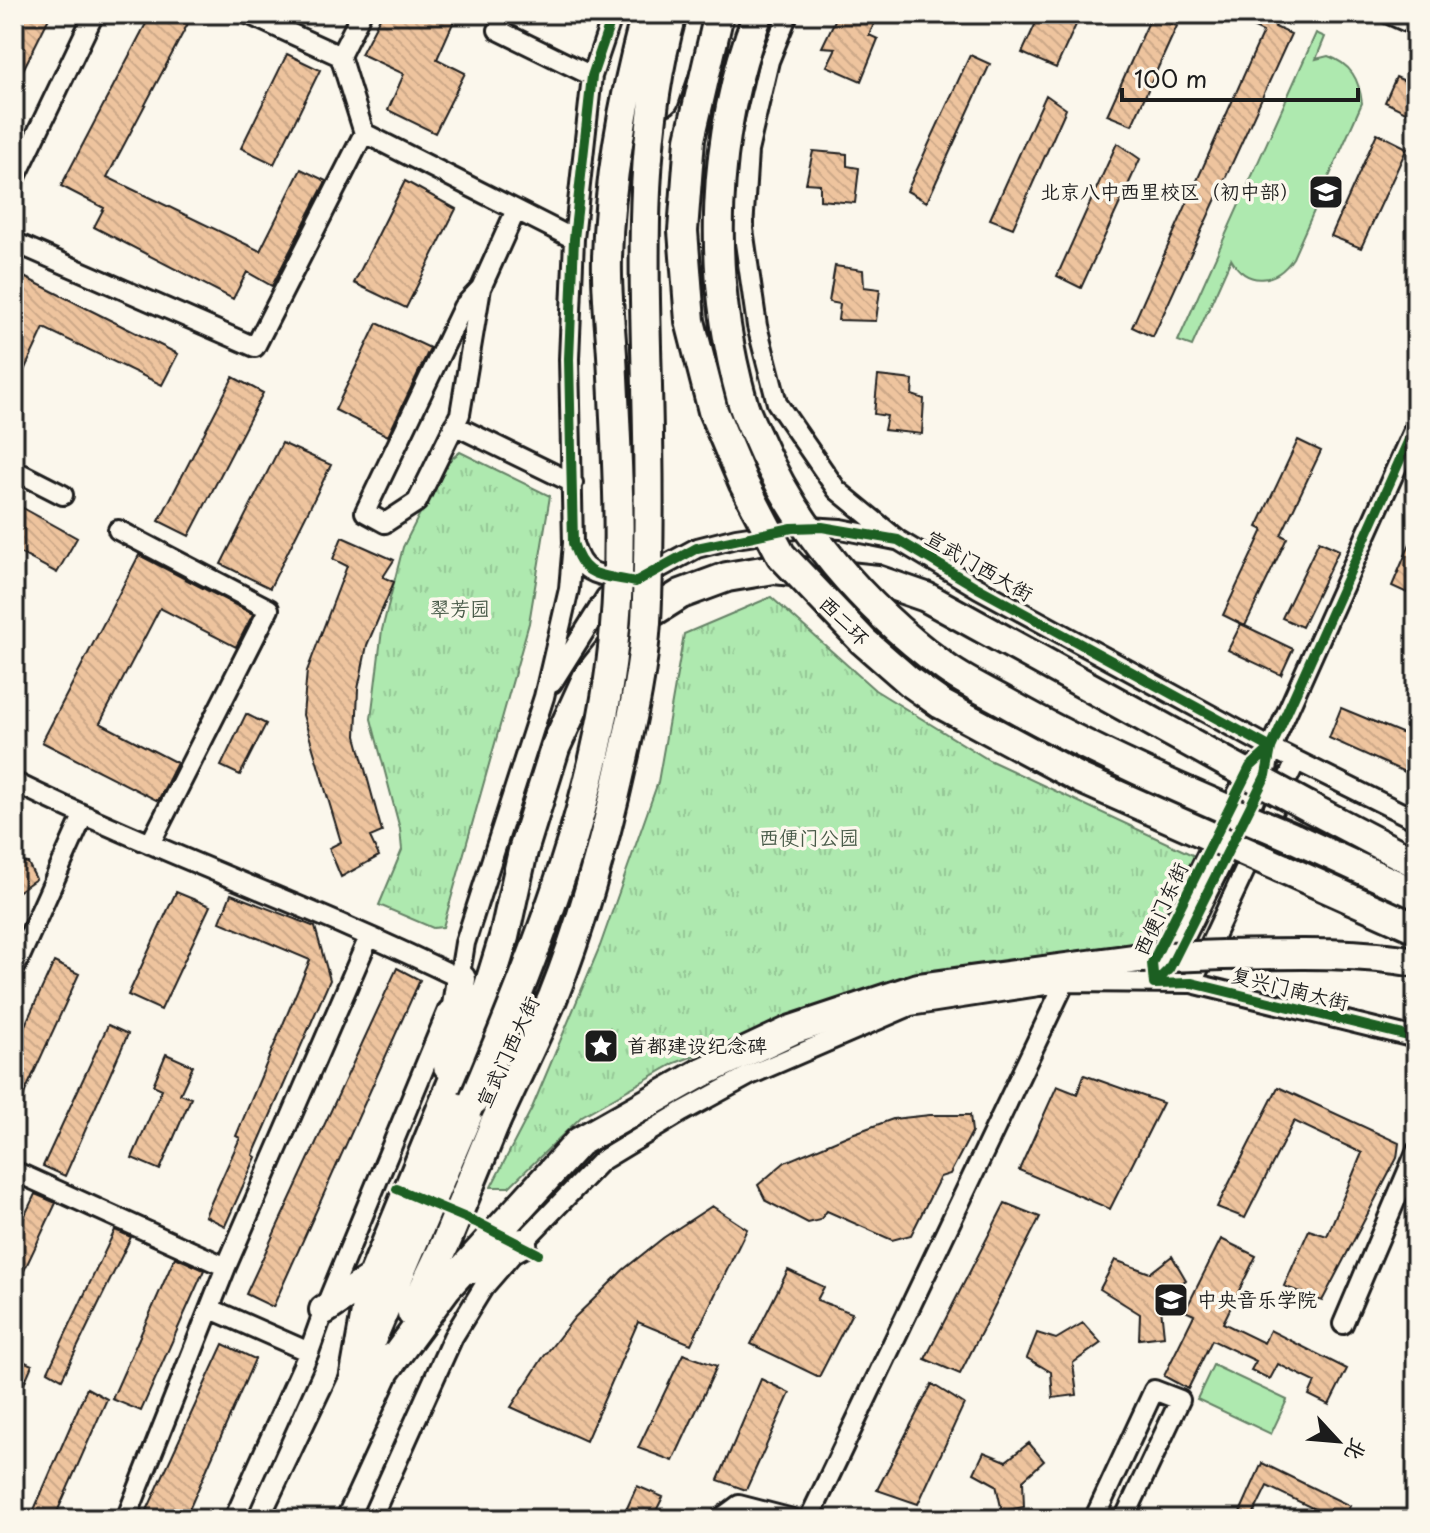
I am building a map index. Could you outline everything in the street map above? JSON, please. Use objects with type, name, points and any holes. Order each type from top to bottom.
[{"type":"highway","name":"宣武门西大街","points":[[288,1519],[354,1380],[525,981],[579,813],[602,723],[615,628],[620,522],[607,259],[617,151],[646,14]]},
{"type":"highway","name":"宣武门西大街","points":[[317,1519],[447,1240],[552,997],[584,910],[609,822],[630,726],[646,625],[648,522],[643,242],[661,54],[672,14]]},
{"type":"highway","name":"宣武门西大街","points":[[649,155],[676,60],[693,14]]},
{"type":"highway","name":"西二环","points":[[719,14],[690,139],[683,231],[690,321],[713,411],[744,484],[781,555],[863,641],[941,704],[1081,779],[1416,928]]},
{"type":"highway","name":"西二环","points":[[758,14],[725,133],[717,227],[725,319],[742,401],[769,465],[811,535],[879,614],[944,667],[1096,752],[1416,894]]},
{"type":"highway","points":[[354,1380],[372,1278],[480,1015],[504,937],[523,851],[555,748],[587,678],[627,628],[681,594],[727,577],[774,569],[877,580],[926,597],[1416,863]]},
{"type":"highway","points":[[382,1375],[447,1287],[579,1142],[746,1050],[856,1007],[918,988],[1140,958],[1295,954],[1394,958],[1416,962]]},
{"type":"highway","points":[[440,1114],[461,979]]},
{"type":"highway","points":[[447,1287],[483,1263],[522,1243]]},
{"type":"highway","points":[[324,1310],[372,1278]]},
{"type":"street","points":[[14,181],[94,14]]},
{"type":"street","points":[[248,14],[340,56]]},
{"type":"street","points":[[14,242],[255,347],[364,133],[340,56],[361,14]]},
{"type":"street","points":[[505,14],[498,30],[592,76]]},
{"type":"street","name":"宣武门西大街","points":[[234,1519],[309,1352],[461,979],[465,943],[544,697],[569,589],[573,543],[569,359],[574,239],[592,76],[613,14]]},
{"type":"street","name":"宣武门西大街","points":[[788,14],[769,61],[748,151],[743,229],[757,326],[777,403],[837,490],[898,540],[978,588],[1271,748]]},
{"type":"street","points":[[1389,14],[1416,26]]},
{"type":"street","points":[[364,133],[574,239]]},
{"type":"street","points":[[481,288],[463,307],[365,512],[385,523],[417,502],[460,414],[481,288],[516,210]]},
{"type":"street","name":"西便门东街","points":[[1154,984],[1169,969],[1266,775],[1271,748],[1416,424]]},
{"type":"street","points":[[454,425],[573,483]]},
{"type":"street","points":[[14,470],[63,495]]},
{"type":"street","name":"宣武门西大街","points":[[544,697],[606,597],[697,548],[792,528],[822,527],[898,540]]},
{"type":"street","points":[[118,530],[269,609],[150,844]]},
{"type":"street","points":[[573,543],[579,562],[588,571],[635,582]]},
{"type":"street","points":[[1271,748],[1416,820]]},
{"type":"street","points":[[1192,983],[1296,761]]},
{"type":"street","points":[[14,782],[83,816],[461,979]]},
{"type":"street","points":[[14,970],[83,816]]},
{"type":"street","points":[[126,1519],[226,1267],[369,937]]},
{"type":"street","points":[[809,1519],[1065,982]]},
{"type":"street","points":[[371,1519],[453,1337],[483,1288],[601,1161],[750,1075],[910,1006],[1065,982],[1154,984]]},
{"type":"street","name":"复兴门南大街","points":[[1154,984],[1192,983],[1416,1038]]},
{"type":"street","points":[[1343,1324],[1416,1152]]},
{"type":"street","points":[[14,1171],[226,1267]]},
{"type":"street","points":[[211,1309],[309,1352]]},
{"type":"street","points":[[1094,1519],[1154,1390],[1180,1400],[1124,1519]]},
{"type":"street","points":[[720,1519],[739,1505],[793,1519]]},
{"type":"green space","points":[[1316,33],[1325,37],[1316,59],[1328,56],[1343,63],[1356,80],[1362,103],[1293,258],[1278,273],[1262,279],[1245,274],[1231,259],[1192,346],[1178,341]]},
{"type":"green space","name":"翠芳园","points":[[460,452],[550,496],[529,623],[443,927],[433,928],[379,905],[402,850],[400,829],[371,719],[382,630],[403,547],[445,464]]},
{"type":"green space","name":"西便门公园","points":[[771,597],[875,690],[989,760],[1197,857],[1149,954],[911,974],[675,1063],[582,1116],[509,1187],[491,1187],[532,1108],[600,946],[658,782],[684,634]]},
{"type":"green space","points":[[1213,1365],[1287,1400],[1271,1434],[1197,1399]]},
{"type":"building","points":[[21,14],[51,14],[14,88],[14,28]]},
{"type":"building","points":[[151,14],[193,14],[107,177],[260,251],[301,169],[326,181],[272,286],[247,272],[233,299],[94,227],[104,208],[61,186]]},
{"type":"building","points":[[382,14],[457,14],[437,59],[465,73],[435,133],[388,110],[404,74],[361,54]]},
{"type":"building","points":[[838,14],[851,14],[874,24],[869,35],[878,39],[861,81],[827,66],[836,48],[822,47]]},
{"type":"building","points":[[1040,14],[1081,14],[1056,68],[1022,53]]},
{"type":"building","points":[[1225,14],[1281,14],[1275,27],[1291,34],[1153,337],[1132,327],[1263,32]]},
{"type":"building","points":[[1151,17],[1177,26],[1132,125],[1107,115]]},
{"type":"building","points":[[287,54],[320,70],[274,164],[241,148]]},
{"type":"building","points":[[970,55],[990,64],[927,202],[907,191]]},
{"type":"building","points":[[1396,77],[1416,86],[1416,117],[1385,102]]},
{"type":"building","points":[[1046,95],[1066,109],[1013,228],[990,219]]},
{"type":"building","points":[[1377,133],[1407,148],[1361,248],[1331,236]]},
{"type":"building","points":[[1117,143],[1140,159],[1081,288],[1057,276]]},
{"type":"building","points":[[813,151],[847,154],[847,166],[859,168],[855,203],[820,200],[820,184],[806,183]]},
{"type":"building","points":[[405,181],[456,209],[406,308],[354,283]]},
{"type":"building","points":[[835,266],[863,270],[864,287],[880,289],[876,321],[838,320],[840,304],[829,302]]},
{"type":"building","points":[[24,277],[178,354],[162,385],[44,328],[14,392],[14,297]]},
{"type":"building","points":[[377,323],[430,348],[388,436],[335,410]]},
{"type":"building","points":[[878,376],[913,380],[912,395],[924,399],[922,434],[884,430],[887,416],[874,414]]},
{"type":"building","points":[[233,377],[263,393],[189,536],[159,521]]},
{"type":"building","points":[[1298,440],[1321,451],[1281,535],[1287,538],[1245,626],[1223,615],[1263,530],[1257,527]]},
{"type":"building","points":[[282,443],[331,465],[270,588],[221,564]]},
{"type":"building","points":[[14,503],[77,538],[57,573],[14,550]]},
{"type":"building","points":[[1416,530],[1416,597],[1392,586]]},
{"type":"building","points":[[342,537],[394,560],[383,577],[394,582],[367,645],[358,689],[356,736],[382,832],[370,837],[379,856],[341,877],[329,848],[341,842],[303,715],[307,671],[347,566],[333,559]]},
{"type":"building","points":[[1319,541],[1339,550],[1302,627],[1282,618]]},
{"type":"building","points":[[139,555],[253,614],[236,647],[160,608],[100,723],[177,763],[158,801],[42,742]]},
{"type":"building","points":[[1241,624],[1293,649],[1281,675],[1228,650]]},
{"type":"building","points":[[1341,708],[1416,739],[1416,777],[1329,738]]},
{"type":"building","points":[[246,714],[266,724],[240,775],[221,766]]},
{"type":"building","points":[[28,863],[36,879],[14,894],[14,865]]},
{"type":"building","points":[[176,892],[210,906],[161,1010],[128,995]]},
{"type":"building","points":[[231,894],[315,927],[330,980],[225,1226],[205,1216],[240,1138],[236,1136],[310,960],[220,922]]},
{"type":"building","points":[[54,962],[79,974],[14,1116],[14,1049]]},
{"type":"building","points":[[397,968],[420,980],[273,1307],[246,1294]]},
{"type":"building","points":[[108,1025],[128,1034],[65,1176],[43,1166]]},
{"type":"building","points":[[166,1054],[193,1066],[180,1094],[191,1098],[160,1170],[132,1158],[162,1089],[153,1085]]},
{"type":"building","points":[[1084,1075],[1163,1103],[1110,1209],[1019,1170],[1057,1086],[1077,1094]]},
{"type":"building","points":[[1278,1087],[1399,1143],[1397,1158],[1322,1301],[1284,1286],[1309,1230],[1327,1236],[1362,1153],[1294,1121],[1245,1218],[1217,1207]]},
{"type":"building","points":[[970,1115],[972,1132],[950,1174],[940,1177],[911,1235],[892,1240],[827,1211],[820,1220],[808,1223],[766,1201],[758,1185],[785,1162],[849,1135],[893,1119]]},
{"type":"building","points":[[35,1194],[56,1203],[14,1292],[14,1238]]},
{"type":"building","points":[[1005,1203],[1040,1217],[960,1374],[925,1359]]},
{"type":"building","points":[[712,1206],[747,1229],[691,1344],[638,1322],[586,1441],[511,1407],[542,1359],[575,1317],[623,1270],[663,1238]]},
{"type":"building","points":[[115,1230],[131,1237],[62,1379],[48,1371]]},
{"type":"building","points":[[1221,1239],[1256,1256],[1223,1323],[1264,1343],[1270,1330],[1347,1369],[1329,1405],[1309,1395],[1315,1382],[1278,1364],[1270,1379],[1251,1370],[1256,1361],[1212,1340],[1188,1389],[1164,1376],[1194,1315],[1185,1311]]},
{"type":"building","points":[[1172,1256],[1186,1280],[1160,1298],[1164,1336],[1139,1339],[1140,1314],[1100,1289],[1115,1260],[1150,1273]]},
{"type":"building","points":[[175,1257],[204,1270],[141,1411],[112,1399]]},
{"type":"building","points":[[788,1270],[824,1287],[817,1300],[852,1313],[819,1377],[751,1344]]},
{"type":"building","points":[[1083,1323],[1101,1343],[1073,1363],[1077,1395],[1053,1398],[1051,1372],[1027,1358],[1037,1333],[1056,1339]]},
{"type":"building","points":[[223,1344],[255,1359],[185,1519],[143,1519]]},
{"type":"building","points":[[683,1354],[717,1366],[673,1461],[638,1448]]},
{"type":"building","points":[[14,1357],[32,1365],[14,1407]]},
{"type":"building","points":[[761,1379],[790,1393],[746,1490],[718,1480]]},
{"type":"building","points":[[932,1384],[964,1404],[918,1504],[877,1490]]},
{"type":"building","points":[[87,1388],[107,1399],[54,1519],[30,1519]]},
{"type":"building","points":[[1029,1443],[1044,1461],[1023,1480],[1024,1507],[1002,1511],[996,1485],[974,1473],[984,1452],[1006,1461]]},
{"type":"building","points":[[1262,1463],[1350,1506],[1344,1519],[1335,1519],[1267,1486],[1251,1519],[1237,1519]]},
{"type":"building","points":[[637,1486],[663,1497],[652,1519],[622,1519]]},
{"type":"cycle path","points":[[613,14],[592,76],[574,239],[569,359],[573,543],[583,564],[603,576],[635,582],[697,548],[792,528],[822,527],[898,540],[978,588],[1271,748]]},
{"type":"cycle path","points":[[1154,984],[1169,969],[1266,775],[1271,748],[1416,424]]},
{"type":"cycle path","points":[[1154,984],[1152,963],[1250,767],[1271,748]]},
{"type":"cycle path","points":[[1154,984],[1192,983],[1416,1038]]},
{"type":"cycle path","points":[[397,1189],[478,1223],[538,1254]]},
{"type":"place","name":"北京八中西里校区（初中部）","points":[[1326,192]]},
{"type":"place","name":"首都建设纪念碑","points":[[601,1046]]},
{"type":"place","name":"中央音乐学院","points":[[1171,1300]]}]
